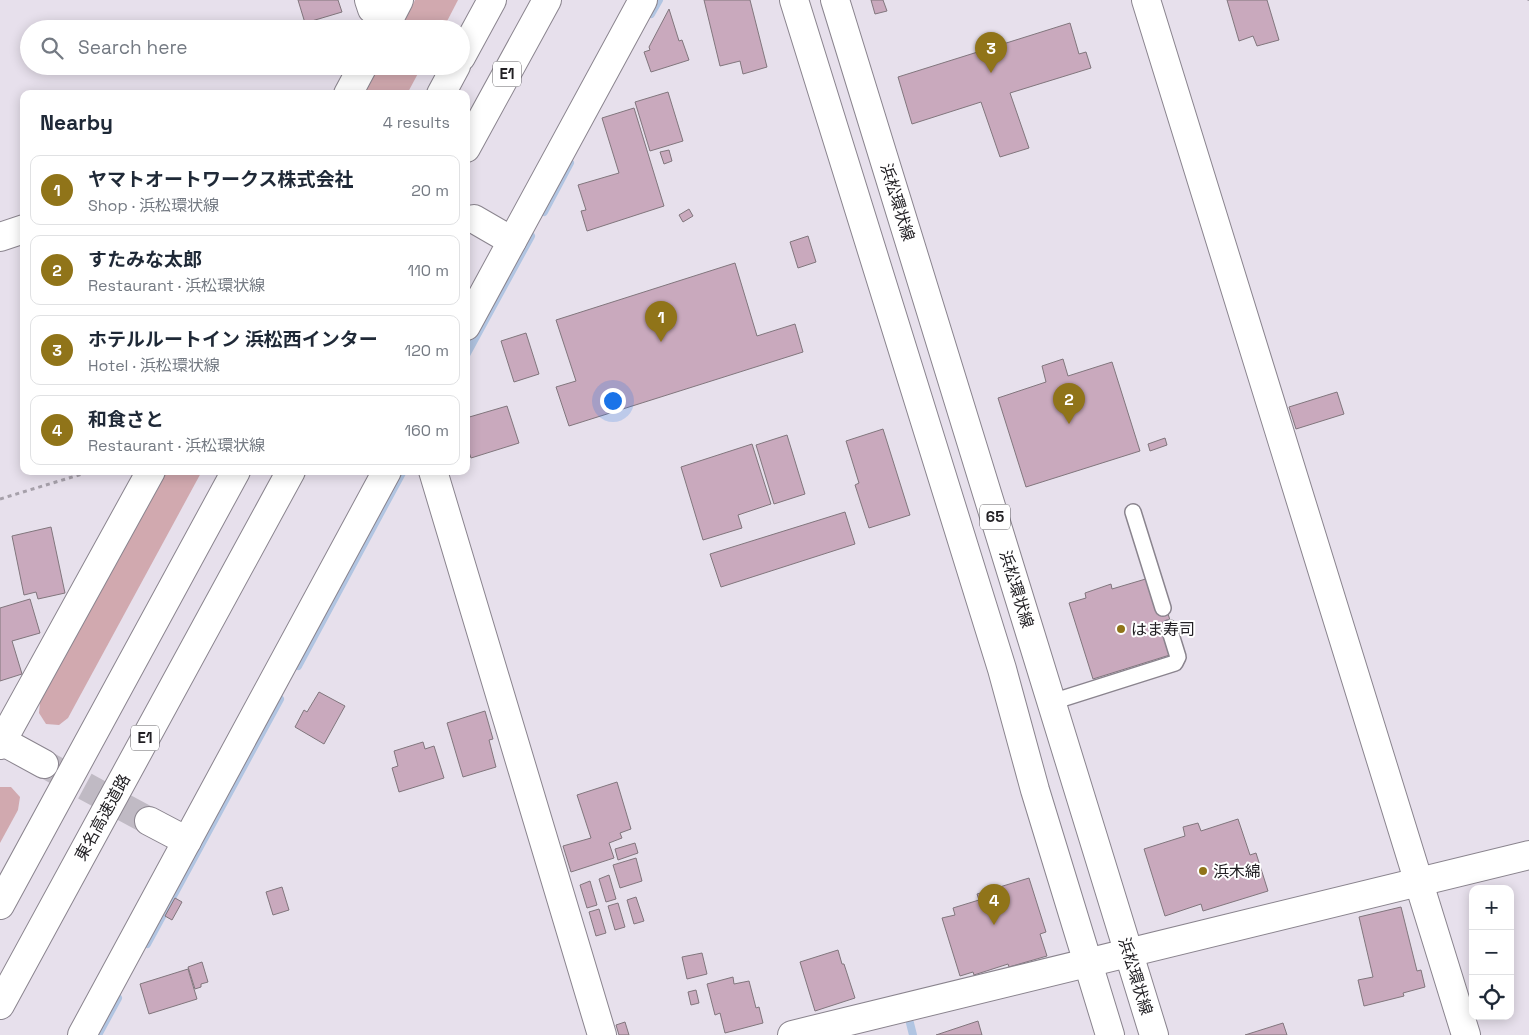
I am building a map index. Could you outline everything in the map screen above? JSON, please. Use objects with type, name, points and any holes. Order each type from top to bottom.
[{"type":"main road","points":[[369,0],[372,9],[391,16]]},
{"type":"main road","points":[[470,40],[492,0]]},
{"type":"main road","name":"E1","points":[[470,141],[547,0]]},
{"type":"main road","points":[[470,319],[642,0]]},
{"type":"main road","name":"65","points":[[794,0],[1002,669],[1035,790],[1110,1035]]},
{"type":"main road","name":"浜松環状線","points":[[835,0],[1154,1035]]},
{"type":"main road","points":[[1146,0],[1466,1035]]},
{"type":"main road","points":[[350,90],[358,75]]},
{"type":"main road","points":[[443,90],[451,75]]},
{"type":"main road","points":[[474,219],[512,241]]},
{"type":"main road","points":[[0,237],[20,230]]},
{"type":"main road","points":[[44,764],[1,742],[150,475]]},
{"type":"main road","points":[[0,905],[234,475]]},
{"type":"main road","name":"東名高速道路","points":[[0,1005],[288,475]]},
{"type":"main road","points":[[82,1035],[385,475]]},
{"type":"main road","points":[[434,475],[602,1035]]},
{"type":"main road","points":[[150,821],[187,841]]},
{"type":"main road","points":[[792,1035],[1529,855]]},
{"type":"lane","points":[[1134,512],[1163,608]]},
{"type":"lane","points":[[1052,702],[1175,663],[1178,657],[1169,628]]},
{"type":"path","points":[[0,499],[79,475]]},
{"type":"shaded area","points":[[415,0],[458,0],[448,20],[405,20]]},
{"type":"shaded area","points":[[374,75],[417,75],[409,90],[366,90]]},
{"type":"shaded area","points":[[165,475],[200,475],[68,718],[59,725],[46,724],[39,713],[40,702]]},
{"type":"shaded area","points":[[0,787],[11,787],[20,797],[18,810],[0,843]]},
{"type":"building","points":[[298,0],[338,0],[342,12],[315,20],[304,20]]},
{"type":"building","points":[[704,0],[750,0],[767,67],[743,74],[740,61],[720,66]]},
{"type":"building","points":[[871,0],[883,0],[887,11],[875,14]]},
{"type":"building","points":[[1227,0],[1267,0],[1279,40],[1257,46],[1253,36],[1239,41]]},
{"type":"building","points":[[669,9],[679,41],[682,40],[689,60],[651,72],[644,52],[650,50],[649,47]]},
{"type":"building","points":[[1070,23],[1079,54],[1086,52],[1091,68],[1010,93],[1029,148],[1000,157],[981,102],[912,124],[898,77]]},
{"type":"building","points":[[668,92],[683,141],[650,151],[635,102]]},
{"type":"building","points":[[634,108],[664,206],[587,231],[581,211],[586,210],[578,185],[619,173],[602,118]]},
{"type":"building","points":[[669,150],[672,161],[664,164],[660,152]]},
{"type":"building","points":[[689,209],[693,216],[683,222],[679,215]]},
{"type":"building","points":[[808,236],[816,262],[798,268],[790,242]]},
{"type":"building","points":[[735,263],[757,336],[795,324],[803,352],[569,426],[556,387],[576,381],[556,320]]},
{"type":"building","points":[[526,333],[539,374],[514,382],[501,341]]},
{"type":"building","points":[[1063,359],[1068,376],[1112,362],[1140,451],[1026,487],[998,398],[1046,382],[1042,366]]},
{"type":"building","points":[[1337,392],[1344,414],[1296,429],[1289,407]]},
{"type":"building","points":[[507,406],[519,443],[471,458],[470,417]]},
{"type":"building","points":[[883,429],[910,515],[869,528],[855,485],[859,483],[846,441]]},
{"type":"building","points":[[787,435],[805,494],[774,504],[756,445]]},
{"type":"building","points":[[1165,438],[1167,445],[1150,451],[1148,444]]},
{"type":"building","points":[[752,444],[771,504],[738,515],[742,528],[703,540],[681,467]]},
{"type":"building","points":[[845,512],[855,544],[721,587],[710,554]]},
{"type":"building","points":[[51,527],[65,593],[38,599],[36,592],[24,595],[12,536]]},
{"type":"building","points":[[1149,578],[1166,607],[1172,627],[1173,654],[1093,679],[1069,603],[1086,598],[1085,593],[1111,584],[1112,589]]},
{"type":"building","points":[[30,599],[40,633],[12,641],[22,674],[0,681],[0,608]]},
{"type":"building","points":[[319,692],[345,706],[324,744],[295,727],[304,710],[307,712]]},
{"type":"building","points":[[485,711],[493,739],[489,740],[496,767],[463,777],[447,723]]},
{"type":"building","points":[[423,742],[425,749],[434,746],[444,778],[399,792],[392,768],[398,766],[394,751]]},
{"type":"building","points":[[617,782],[631,829],[620,833],[622,838],[609,843],[614,858],[571,872],[563,846],[591,838],[577,795]]},
{"type":"building","points":[[1238,819],[1250,855],[1256,853],[1268,891],[1203,911],[1201,904],[1165,916],[1144,849],[1185,836],[1183,827],[1198,823],[1201,831]]},
{"type":"building","points":[[635,843],[638,853],[618,860],[615,849]]},
{"type":"building","points":[[636,858],[642,881],[620,888],[613,865]]},
{"type":"building","points":[[609,875],[616,899],[606,902],[599,879]]},
{"type":"building","points":[[1029,878],[1046,932],[1040,934],[1047,956],[1009,967],[1008,964],[974,975],[973,972],[960,976],[942,918],[955,915],[953,908],[979,900],[977,894]]},
{"type":"building","points":[[590,881],[597,905],[587,908],[580,885]]},
{"type":"building","points":[[282,887],[289,910],[273,915],[266,892]]},
{"type":"building","points":[[636,897],[644,921],[634,924],[627,900]]},
{"type":"building","points":[[175,898],[182,902],[172,920],[165,916]]},
{"type":"building","points":[[618,903],[625,927],[615,930],[608,906]]},
{"type":"building","points":[[1401,907],[1417,971],[1421,970],[1425,987],[1403,993],[1404,996],[1364,1006],[1358,980],[1373,977],[1359,917]]},
{"type":"building","points":[[599,909],[606,933],[596,936],[589,912]]},
{"type":"building","points":[[838,950],[855,998],[815,1011],[800,962]]},
{"type":"building","points":[[702,953],[707,974],[687,979],[682,957]]},
{"type":"building","points":[[202,962],[208,982],[201,984],[201,987],[195,989],[188,967]]},
{"type":"building","points":[[188,969],[197,999],[149,1014],[140,984]]},
{"type":"building","points":[[733,977],[734,984],[749,981],[756,1008],[759,1007],[763,1023],[725,1033],[720,1013],[715,1015],[707,984]]},
{"type":"building","points":[[696,990],[699,1003],[691,1005],[688,992]]},
{"type":"building","points":[[978,1021],[982,1035],[936,1035]]},
{"type":"building","points":[[625,1022],[629,1035],[619,1035],[616,1025]]},
{"type":"building","points":[[1283,1023],[1287,1035],[1245,1035]]},
{"type":"waterway","points":[[651,14],[659,0]]},
{"type":"waterway","points":[[544,212],[570,163]]},
{"type":"waterway","points":[[470,348],[531,236]]},
{"type":"waterway","points":[[298,666],[401,475]]},
{"type":"waterway","points":[[147,944],[280,699]]},
{"type":"waterway","points":[[98,1035],[118,998]]},
{"type":"waterway","points":[[910,1023],[913,1035]]},
{"type":"tunnel","points":[[48,766],[149,821]]},
{"type":"place","name":"ホテルルートイン 浜松西インター","points":[[991,73]]},
{"type":"place","name":"ヤマトオートワークス株式会社","points":[[661,342]]},
{"type":"place","name":"すたみな太郎","points":[[1069,424]]},
{"type":"place","name":"はま寿司","points":[[1121,629]]},
{"type":"place","name":"浜木綿","points":[[1203,871]]},
{"type":"place","name":"和食さと","points":[[994,925]]}]
